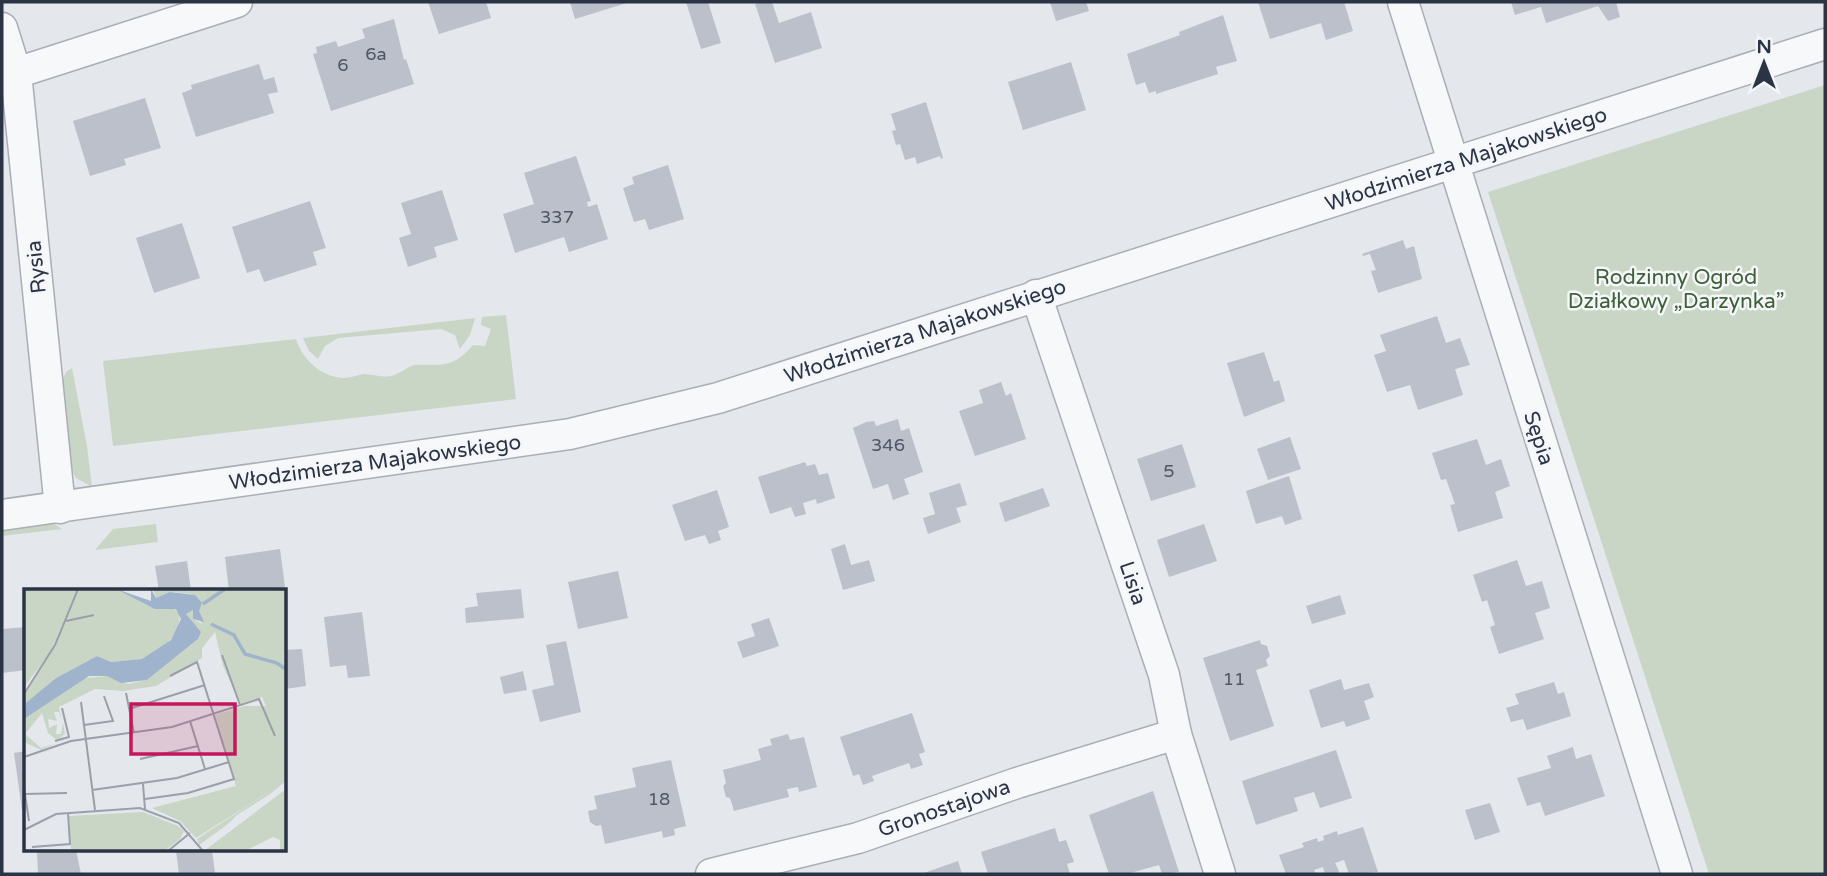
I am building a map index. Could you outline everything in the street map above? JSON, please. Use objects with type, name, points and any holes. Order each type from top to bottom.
[{"type":"street","points":[[16,73],[237,2]]},
{"type":"street","name":"Sępia","points":[[1403,2],[1677,874]]},
{"type":"street","name":"Rysia","points":[[2,29],[16,73],[60,508]]},
{"type":"street","name":"Włodzimierza Majakowskiego","points":[[2,515],[570,434],[718,398],[1825,44]]},
{"type":"street","name":"Lisia","points":[[1036,295],[1164,675],[1176,734],[1220,874]]},
{"type":"street","name":"Gronostajowa","points":[[711,874],[858,838],[1017,782],[1176,734]]},
{"type":"green space","name":"Rodzinny Ogród Działkowy „Darzynka”","points":[[1825,85],[1825,874],[1709,874],[1488,192]]},
{"type":"green space","points":[[506,315],[516,399],[113,446],[103,361],[296,339],[308,360],[327,374],[343,378],[364,374],[388,376],[415,365],[447,364],[466,353],[473,345],[485,346],[491,329],[481,325],[482,317]]},
{"type":"green space","points":[[475,318],[470,335],[460,349],[455,335],[441,329],[338,338],[325,346],[318,359],[309,351],[303,338]]},
{"type":"green space","points":[[72,368],[92,487],[76,478],[68,464],[61,383],[66,372]]},
{"type":"green space","points":[[51,522],[62,529],[2,536],[2,528]]},
{"type":"green space","points":[[156,524],[158,542],[95,550],[113,529]]},
{"type":"building","points":[[428,2],[486,2],[491,18],[439,34]]},
{"type":"building","points":[[570,2],[630,2],[575,19]]},
{"type":"building","points":[[686,2],[708,2],[721,43],[701,49]]},
{"type":"building","points":[[772,2],[779,23],[811,12],[822,48],[775,63],[755,4]]},
{"type":"building","points":[[1050,2],[1086,2],[1089,11],[1056,21]]},
{"type":"building","points":[[1258,2],[1344,2],[1353,31],[1326,40],[1321,23],[1270,39]]},
{"type":"building","points":[[1511,2],[1616,2],[1620,17],[1608,21],[1598,6],[1546,23],[1541,7],[1515,15]]},
{"type":"building","points":[[1223,15],[1237,61],[1216,67],[1218,74],[1156,94],[1156,91],[1149,93],[1145,82],[1136,85],[1127,54],[1180,35],[1179,32]]},
{"type":"building","points":[[394,19],[404,60],[406,59],[414,84],[331,111],[313,54],[317,53],[316,47],[336,41],[338,47],[365,38],[362,29]]},
{"type":"building","points":[[1071,62],[1086,110],[1023,130],[1008,82]]},
{"type":"building","points":[[259,64],[264,80],[274,77],[278,92],[268,94],[274,113],[196,137],[182,93],[192,89],[191,85]]},
{"type":"building","points":[[145,98],[161,148],[124,159],[126,165],[90,176],[73,121]]},
{"type":"building","points":[[926,102],[943,158],[940,156],[917,164],[915,157],[905,160],[900,144],[896,145],[892,131],[896,130],[891,114]]},
{"type":"building","points":[[576,156],[591,201],[587,202],[588,207],[597,204],[608,239],[569,252],[564,237],[515,253],[503,214],[534,204],[524,173]]},
{"type":"building","points":[[668,165],[684,219],[649,230],[645,219],[634,222],[623,188],[634,184],[632,177]]},
{"type":"building","points":[[442,190],[458,240],[434,247],[437,257],[408,267],[399,238],[411,234],[401,203]]},
{"type":"building","points":[[310,201],[326,248],[313,252],[317,265],[264,282],[259,269],[247,273],[232,227]]},
{"type":"building","points":[[182,223],[200,278],[154,293],[136,238]]},
{"type":"building","points":[[1403,240],[1406,249],[1414,246],[1422,279],[1378,293],[1371,271],[1376,270],[1370,254],[1362,254]]},
{"type":"building","points":[[1437,316],[1446,343],[1460,338],[1470,365],[1455,369],[1463,395],[1418,410],[1410,385],[1387,392],[1374,355],[1386,351],[1380,335]]},
{"type":"building","points":[[1264,352],[1274,382],[1279,380],[1285,401],[1244,417],[1227,363]]},
{"type":"building","points":[[1001,382],[1006,396],[1011,393],[1026,439],[975,456],[959,411],[983,403],[979,390]]},
{"type":"building","points":[[898,419],[901,431],[909,428],[923,472],[904,479],[909,494],[893,500],[888,484],[873,489],[853,428],[866,422],[874,421],[876,426]]},
{"type":"building","points":[[1290,437],[1301,469],[1268,480],[1257,449]]},
{"type":"building","points":[[1477,439],[1486,465],[1501,459],[1510,486],[1495,492],[1503,518],[1458,532],[1450,505],[1455,504],[1446,479],[1441,480],[1432,453]]},
{"type":"building","points":[[1182,444],[1196,487],[1151,501],[1137,459]]},
{"type":"building","points":[[805,462],[807,466],[815,464],[819,475],[828,473],[835,498],[817,504],[816,499],[803,503],[806,514],[795,517],[791,507],[770,514],[758,477]]},
{"type":"building","points":[[1289,476],[1302,519],[1285,525],[1282,516],[1256,524],[1246,491]]},
{"type":"building","points":[[960,483],[967,505],[956,508],[961,522],[928,534],[923,518],[935,514],[929,493]]},
{"type":"building","points":[[1043,488],[1050,506],[1005,522],[999,503]]},
{"type":"building","points":[[717,490],[729,527],[718,531],[721,540],[709,544],[705,535],[685,541],[672,505]]},
{"type":"building","points":[[1204,524],[1217,561],[1169,577],[1157,540]]},
{"type":"building","points":[[845,544],[851,565],[869,560],[875,581],[843,590],[831,549]]},
{"type":"building","points":[[280,549],[285,587],[229,589],[225,557]]},
{"type":"building","points":[[1517,560],[1526,586],[1542,581],[1550,608],[1535,613],[1544,639],[1499,654],[1490,627],[1495,625],[1487,600],[1482,602],[1473,575]]},
{"type":"building","points":[[187,561],[191,589],[159,589],[155,566]]},
{"type":"building","points":[[618,571],[628,618],[578,629],[568,582]]},
{"type":"building","points":[[521,589],[524,618],[466,623],[465,608],[478,606],[476,593]]},
{"type":"building","points":[[1340,595],[1346,614],[1312,624],[1306,606]]},
{"type":"building","points":[[362,612],[370,676],[348,678],[346,665],[330,667],[324,617]]},
{"type":"building","points":[[769,618],[779,646],[743,658],[737,642],[755,636],[751,624]]},
{"type":"building","points":[[24,627],[24,670],[2,673],[2,629]]},
{"type":"building","points":[[1260,640],[1261,644],[1267,646],[1270,656],[1266,660],[1268,666],[1256,670],[1274,726],[1230,741],[1203,658]]},
{"type":"building","points":[[566,641],[581,712],[540,722],[532,690],[554,685],[546,645]]},
{"type":"building","points":[[302,649],[306,686],[287,689],[287,650]]},
{"type":"building","points":[[523,671],[527,690],[504,694],[500,677]]},
{"type":"building","points":[[1341,679],[1344,690],[1369,683],[1374,697],[1364,701],[1370,719],[1346,727],[1344,721],[1321,728],[1309,690]]},
{"type":"building","points":[[1554,682],[1558,694],[1564,692],[1571,716],[1527,730],[1523,719],[1511,722],[1506,708],[1519,704],[1515,694]]},
{"type":"building","points":[[912,713],[925,752],[919,754],[923,765],[911,769],[909,763],[872,776],[874,781],[863,785],[859,774],[853,776],[840,737]]},
{"type":"building","points":[[788,734],[790,740],[804,737],[817,787],[799,792],[798,787],[787,789],[789,797],[734,811],[723,786],[726,783],[723,770],[761,760],[758,749],[772,745],[770,739]]},
{"type":"building","points":[[1573,747],[1576,759],[1591,754],[1605,796],[1545,816],[1540,802],[1527,806],[1517,778],[1551,768],[1547,756]]},
{"type":"building","points":[[1336,750],[1352,798],[1320,808],[1314,792],[1294,798],[1298,811],[1256,825],[1242,781]]},
{"type":"building","points":[[24,751],[22,810],[14,753]]},
{"type":"building","points":[[671,760],[686,826],[674,829],[675,835],[663,838],[662,831],[605,844],[601,825],[596,826],[590,822],[588,811],[597,809],[594,796],[636,787],[632,768]]},
{"type":"building","points":[[1153,791],[1179,872],[1162,874],[1159,865],[1127,874],[1109,874],[1089,815]]},
{"type":"building","points":[[1490,803],[1500,832],[1475,840],[1465,810]]},
{"type":"building","points":[[1363,827],[1378,872],[1349,874],[1344,860],[1335,863],[1339,871],[1337,874],[1325,874],[1323,867],[1314,870],[1316,874],[1286,874],[1279,855],[1304,847],[1302,843],[1317,838],[1318,842],[1324,840],[1323,836],[1337,831],[1338,835]]},
{"type":"building","points":[[1055,828],[1059,842],[1066,840],[1074,862],[1067,864],[1070,874],[988,874],[981,852]]},
{"type":"building","points":[[37,852],[76,852],[81,874],[38,874]]},
{"type":"building","points":[[176,852],[212,852],[215,874],[179,874]]},
{"type":"building","points":[[958,861],[962,874],[921,874]]}]
